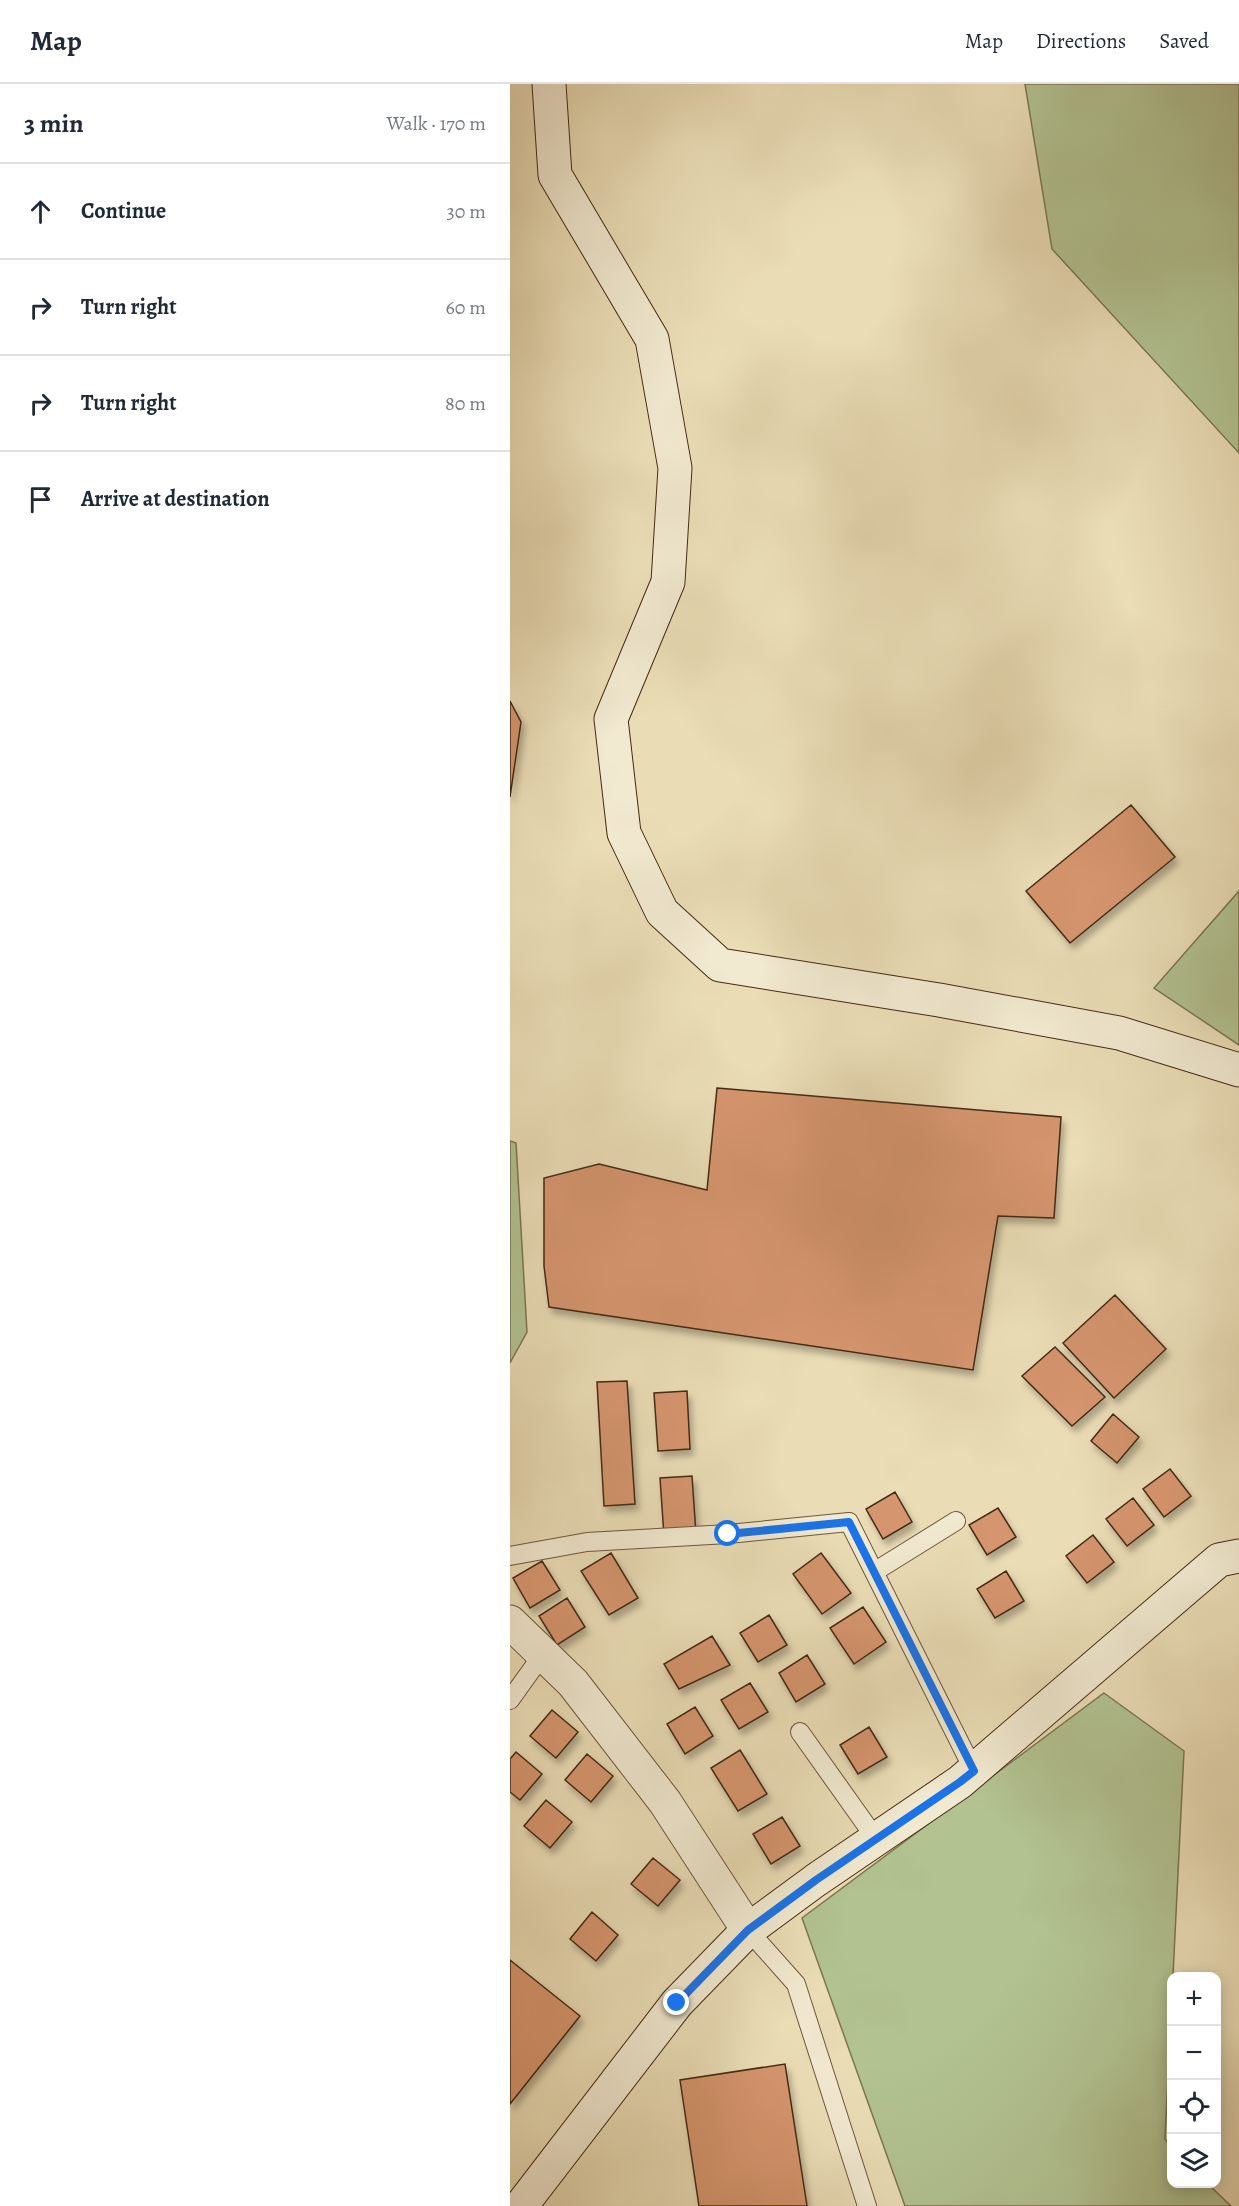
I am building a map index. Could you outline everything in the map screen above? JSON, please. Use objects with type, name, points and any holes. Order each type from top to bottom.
[{"type":"street","points":[[549,84],[555,175],[652,339],[675,468],[668,582],[611,719],[624,833],[662,912],[720,965],[939,1000],[1119,1033],[1239,1070]]},
{"type":"street","points":[[510,2194],[521,2206],[677,2003],[748,1930],[960,1782],[1219,1560],[1239,1556]]},
{"type":"street","points":[[510,1622],[573,1683],[665,1802],[748,1930]]},
{"type":"lane","points":[[874,1572],[956,1521]]},
{"type":"lane","points":[[510,1556],[587,1542],[728,1534],[849,1522],[974,1771]]},
{"type":"lane","points":[[510,1700],[543,1654]]},
{"type":"lane","points":[[800,1732],[876,1839]]},
{"type":"lane","points":[[748,1930],[796,1984],[867,2206]]},
{"type":"green space","points":[[1025,84],[1239,84],[1239,453],[1052,249]]},
{"type":"green space","points":[[1239,891],[1239,1045],[1154,988]]},
{"type":"green space","points":[[510,1141],[516,1143],[527,1332],[510,1363]]},
{"type":"green space","points":[[1104,1693],[1184,1751],[1173,1972],[1167,1972],[1165,2139],[1167,2141],[1167,2188],[1212,2188],[1231,2206],[905,2206],[802,1918]]},
{"type":"building","points":[[510,701],[521,722],[510,797]]},
{"type":"building","points":[[1131,805],[1175,857],[1070,943],[1026,891]]},
{"type":"building","points":[[717,1088],[1061,1117],[1054,1218],[998,1216],[973,1370],[549,1307],[544,1266],[544,1178],[599,1164],[707,1190]]},
{"type":"building","points":[[1115,1295],[1166,1349],[1114,1398],[1063,1343]]},
{"type":"building","points":[[1055,1347],[1105,1397],[1072,1426],[1022,1376]]},
{"type":"building","points":[[627,1381],[635,1504],[604,1506],[597,1382]]},
{"type":"building","points":[[687,1391],[690,1449],[658,1451],[654,1393]]},
{"type":"building","points":[[1113,1414],[1139,1437],[1117,1463],[1091,1441]]},
{"type":"building","points":[[1170,1469],[1191,1496],[1164,1517],[1143,1489]]},
{"type":"building","points":[[692,1476],[696,1534],[664,1536],[660,1478]]},
{"type":"building","points":[[895,1492],[912,1522],[883,1539],[866,1509]]},
{"type":"building","points":[[1133,1498],[1154,1525],[1127,1546],[1106,1519]]},
{"type":"building","points":[[998,1508],[1016,1537],[987,1555],[969,1525]]},
{"type":"building","points":[[1093,1535],[1114,1562],[1087,1583],[1066,1556]]},
{"type":"building","points":[[611,1553],[638,1598],[609,1615],[581,1571]]},
{"type":"building","points":[[821,1553],[851,1593],[822,1614],[793,1574]]},
{"type":"building","points":[[542,1561],[560,1590],[530,1608],[513,1578]]},
{"type":"building","points":[[1006,1571],[1024,1601],[995,1618],[977,1589]]},
{"type":"building","points":[[567,1598],[585,1627],[557,1645],[539,1616]]},
{"type":"building","points":[[863,1607],[886,1642],[854,1664],[830,1628]]},
{"type":"building","points":[[769,1615],[787,1645],[758,1662],[740,1633]]},
{"type":"building","points":[[712,1636],[730,1665],[679,1689],[664,1664]]},
{"type":"building","points":[[807,1655],[825,1684],[796,1702],[779,1673]]},
{"type":"building","points":[[750,1683],[768,1712],[739,1729],[721,1700]]},
{"type":"building","points":[[695,1707],[713,1736],[685,1754],[667,1724]]},
{"type":"building","points":[[552,1710],[578,1732],[556,1758],[530,1736]]},
{"type":"building","points":[[869,1727],[887,1757],[858,1774],[840,1745]]},
{"type":"building","points":[[740,1750],[767,1794],[738,1811],[711,1768]]},
{"type":"building","points":[[516,1752],[542,1774],[520,1800],[510,1792],[510,1759]]},
{"type":"building","points":[[587,1754],[613,1776],[591,1802],[565,1780]]},
{"type":"building","points":[[546,1800],[572,1822],[550,1848],[524,1826]]},
{"type":"building","points":[[782,1817],[800,1846],[771,1864],[753,1834]]},
{"type":"building","points":[[653,1858],[680,1880],[658,1906],[631,1884]]},
{"type":"building","points":[[592,1912],[618,1935],[596,1961],[570,1939]]},
{"type":"building","points":[[510,1960],[580,2016],[510,2104]]},
{"type":"building","points":[[785,2064],[807,2206],[699,2206],[680,2080]]},
{"type":"route","points":[[677,2003],[748,1930],[974,1771],[849,1522],[728,1534]]}]
